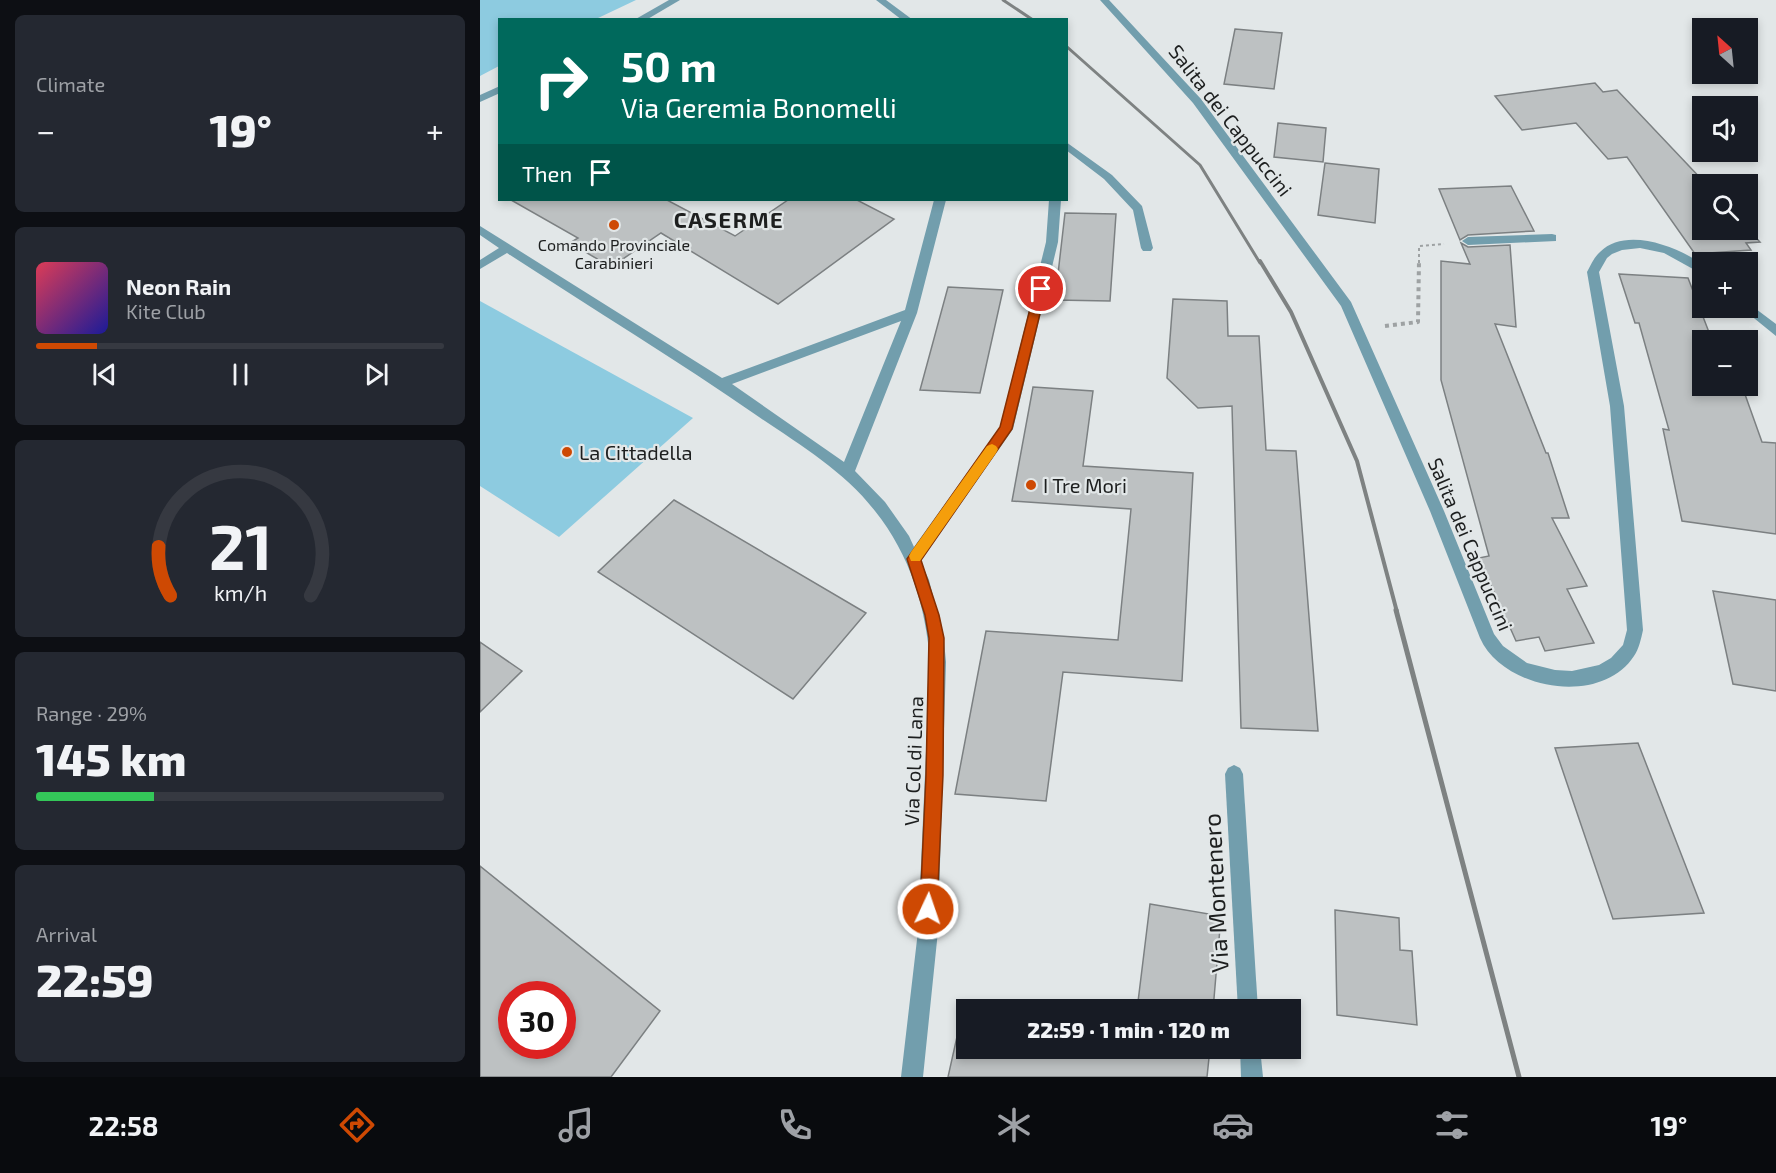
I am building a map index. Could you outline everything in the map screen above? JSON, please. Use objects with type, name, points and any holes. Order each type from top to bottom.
[{"type":"street","points":[[642,18],[676,0]]},
{"type":"street","points":[[880,0],[906,18]]},
{"type":"street","name":"Salita dei Cappuccini","points":[[1104,0],[1197,101],[1347,305],[1437,511],[1488,639],[1497,652],[1510,663],[1525,671],[1565,680],[1590,675],[1613,666],[1628,651],[1635,630],[1617,406],[1593,272],[1604,254],[1620,246],[1644,243],[1662,247],[1692,262]]},
{"type":"street","points":[[480,99],[498,90]]},
{"type":"street","points":[[1068,147],[1108,177],[1138,209],[1148,248]]},
{"type":"street","points":[[847,473],[911,313],[940,201]]},
{"type":"street","points":[[914,559],[1006,429],[1052,242],[1055,201]]},
{"type":"street","name":"Via Col di Lana","points":[[480,230],[722,383],[847,473],[882,507],[914,559],[932,615],[937,638],[938,662],[928,931],[912,1077]]},
{"type":"street","points":[[1468,241],[1552,238]]},
{"type":"street","points":[[480,265],[507,248]]},
{"type":"street","points":[[722,383],[911,313]]},
{"type":"street","points":[[1758,316],[1776,331]]},
{"type":"street","name":"Via Montenero","points":[[1234,774],[1247,999]]},
{"type":"street","points":[[1251,1059],[1252,1077]]},
{"type":"path","points":[[1358,329],[1418,322],[1419,246]]},
{"type":"shaded area","points":[[480,0],[636,0],[598,18],[498,18],[498,67],[480,76]]},
{"type":"shaded area","name":"La Cittadella","points":[[480,301],[693,418],[559,537],[480,486]]},
{"type":"building","points":[[1235,29],[1282,33],[1274,89],[1224,84]]},
{"type":"building","points":[[1595,83],[1603,92],[1617,90],[1697,174],[1692,174],[1692,240],[1758,240],[1760,242],[1746,243],[1751,250],[1694,252],[1627,157],[1608,159],[1576,123],[1522,130],[1495,96]]},
{"type":"building","points":[[1278,123],[1326,128],[1323,162],[1274,157]]},
{"type":"building","points":[[1325,163],[1379,169],[1375,223],[1318,215]]},
{"type":"building","points":[[1511,186],[1534,231],[1468,235],[1460,240],[1439,189]]},
{"type":"building","points":[[513,201],[669,201],[735,236],[787,201],[859,201],[894,219],[778,304],[661,233],[611,267],[570,243],[578,238]]},
{"type":"building","points":[[1065,213],[1116,214],[1110,301],[1055,300]]},
{"type":"building","points":[[1461,243],[1468,247],[1510,245],[1516,327],[1495,324],[1546,453],[1548,453],[1569,518],[1552,518],[1587,586],[1567,589],[1594,643],[1545,651],[1539,637],[1516,641],[1479,558],[1489,556],[1441,380],[1441,261],[1470,264]]},
{"type":"building","points":[[1619,274],[1688,278],[1692,288],[1692,318],[1703,318],[1708,330],[1692,330],[1692,396],[1746,396],[1762,442],[1776,443],[1776,534],[1682,521],[1663,429],[1669,430],[1639,323],[1635,323]]},
{"type":"building","points":[[948,287],[1003,290],[980,393],[920,390]]},
{"type":"building","points":[[1173,299],[1227,301],[1228,336],[1259,336],[1266,450],[1296,451],[1318,731],[1241,728],[1232,406],[1198,408],[1167,378]]},
{"type":"building","points":[[1033,387],[1093,391],[1083,466],[1193,473],[1182,681],[1063,672],[1046,801],[955,794],[986,631],[1118,640],[1131,509],[1012,501]]},
{"type":"building","points":[[674,500],[866,613],[793,699],[598,572]]},
{"type":"building","points":[[1713,591],[1776,600],[1776,691],[1733,684]]},
{"type":"building","points":[[480,642],[522,671],[480,712]]},
{"type":"building","points":[[1638,743],[1704,913],[1613,919],[1555,748]]},
{"type":"building","points":[[480,866],[660,1011],[611,1077],[480,1077]]},
{"type":"building","points":[[1150,904],[1221,916],[1214,999],[1138,999]]},
{"type":"building","points":[[1335,910],[1399,918],[1400,950],[1412,951],[1417,1025],[1337,1015]]},
{"type":"building","points":[[956,1041],[956,1059],[1209,1059],[1207,1077],[948,1077]]},
{"type":"railway","points":[[1003,0],[1030,18]]},
{"type":"railway","points":[[1068,48],[1200,165],[1260,263]]},
{"type":"railway","points":[[1260,261],[1291,312],[1357,461],[1397,612]]},
{"type":"railway","points":[[1396,610],[1519,1077]]},
{"type":"slow traffic","points":[[916,556],[992,449]]},
{"type":"place","name":"Comando Provinciale Carabinieri","points":[[614,225]]},
{"type":"place","name":"La Cittadella","points":[[567,452]]},
{"type":"place","name":"I Tre Mori","points":[[1031,485]]},
{"type":"district","name":"CASERME","points":[[729,219]]},
{"type":"route","points":[[928,909],[938,662],[937,638],[932,615],[914,559],[1006,429],[1041,289]]}]
